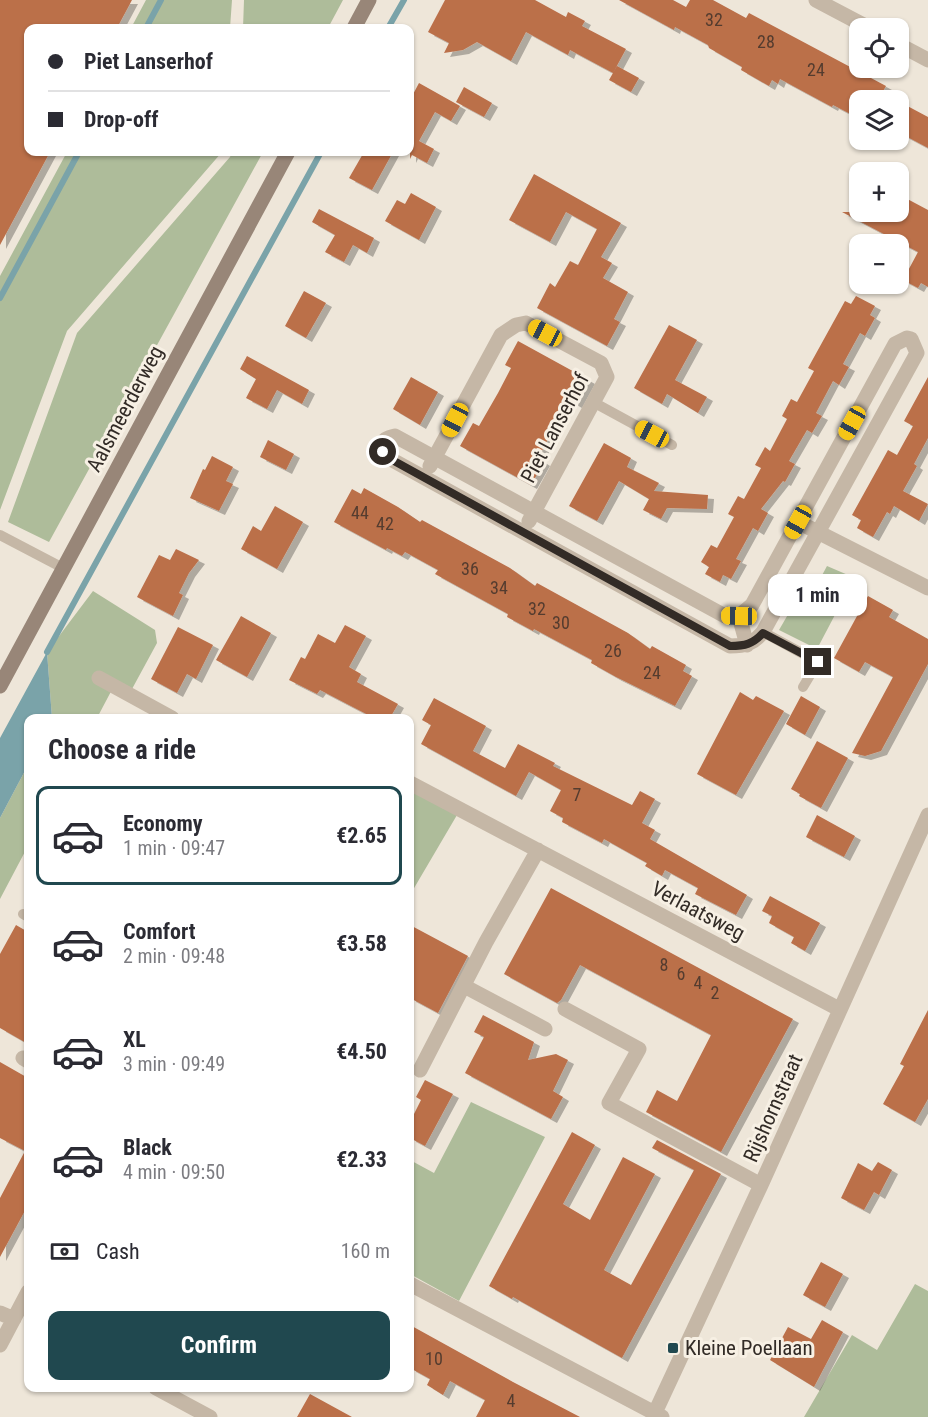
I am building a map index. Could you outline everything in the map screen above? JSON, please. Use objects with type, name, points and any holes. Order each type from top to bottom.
[{"type":"street","points":[[356,24],[369,0]]},
{"type":"street","points":[[816,0],[850,18]]},
{"type":"street","points":[[909,50],[928,60]]},
{"type":"street","name":"Aalsmeerderweg","points":[[0,686],[286,156]]},
{"type":"street","name":"Piet Lanserhof","points":[[424,477],[501,335],[516,325],[526,323],[601,363],[607,377],[523,531]]},
{"type":"street","points":[[902,339],[911,339],[917,353],[763,633],[747,645],[739,616],[752,605],[798,522],[895,344],[902,339]]},
{"type":"street","name":"Piet Lanserhof","points":[[739,616],[725,616],[395,436],[382,442],[381,447],[385,456],[730,646],[747,645]]},
{"type":"street","points":[[798,522],[928,588]]},
{"type":"street","points":[[99,678],[165,714]]},
{"type":"street","name":"Verlaatsweg","points":[[414,785],[839,1009]]},
{"type":"street","name":"Rijshornstraat","points":[[657,1416],[928,815]]},
{"type":"street","points":[[420,1070],[538,850]]},
{"type":"street","points":[[464,986],[544,1029]]},
{"type":"street","points":[[565,1009],[639,1049],[609,1103],[761,1185]]},
{"type":"street","points":[[414,1286],[657,1416]]},
{"type":"street","points":[[0,1345],[24,1299]]},
{"type":"street","points":[[163,1392],[210,1417]]},
{"type":"lane","points":[[593,402],[672,445]]},
{"type":"lane","points":[[0,535],[63,568]]},
{"type":"lane","points":[[763,633],[818,662],[803,687]]},
{"type":"green space","points":[[146,0],[232,0],[230,24],[133,24]]},
{"type":"green space","points":[[244,0],[343,0],[330,24],[243,24]]},
{"type":"green space","points":[[65,156],[219,156],[67,331],[0,510],[0,276]]},
{"type":"green space","points":[[261,156],[49,542],[8,522],[77,333],[230,157]]},
{"type":"green space","points":[[827,566],[855,578],[842,605],[813,592]]},
{"type":"green space","points":[[93,591],[155,630],[157,643],[132,689],[116,682],[99,714],[52,714],[47,652]]},
{"type":"green space","points":[[801,592],[837,611],[817,649],[779,630]]},
{"type":"green space","points":[[24,773],[24,854],[0,899],[0,818]]},
{"type":"green space","points":[[414,791],[457,815],[414,888]]},
{"type":"green space","points":[[471,1102],[545,1137],[459,1301],[414,1276],[414,1162],[434,1173]]},
{"type":"green space","points":[[915,1284],[928,1291],[928,1417],[804,1417],[852,1335],[877,1350]]},
{"type":"water","points":[[47,652],[52,714],[24,714],[24,773],[0,818],[0,738]]},
{"type":"building","points":[[0,0],[132,0],[119,24],[24,24],[24,156],[48,156],[0,245]]},
{"type":"building","points":[[445,0],[535,0],[566,17],[568,12],[585,21],[582,26],[626,49],[613,73],[570,50],[568,55],[526,32],[511,61],[477,42],[463,50],[444,53],[449,43],[428,32]]},
{"type":"building","points":[[619,0],[673,0],[686,7],[690,0],[713,0],[746,18],[749,13],[849,66],[849,78],[871,78],[886,86],[884,90],[849,90],[849,113],[833,105],[832,107],[780,79],[778,84],[772,80],[769,86],[741,70],[742,67],[709,48],[708,45],[675,27],[674,30]]},
{"type":"building","points":[[617,66],[639,78],[631,92],[609,80]]},
{"type":"building","points":[[419,83],[460,106],[451,121],[435,112],[419,141],[434,149],[427,163],[414,156],[414,92]]},
{"type":"building","points":[[464,87],[492,103],[484,117],[456,102]]},
{"type":"building","points":[[909,107],[928,117],[928,148],[909,138]]},
{"type":"building","points":[[362,156],[391,156],[372,190],[349,178]]},
{"type":"building","points":[[534,174],[621,223],[601,257],[612,263],[603,278],[628,292],[614,319],[620,322],[607,346],[537,308],[550,283],[555,287],[570,261],[578,265],[597,229],[566,212],[550,242],[509,220]]},
{"type":"building","points":[[411,193],[436,207],[419,240],[385,221],[397,200],[405,204]]},
{"type":"building","points":[[909,200],[928,210],[928,287],[921,283],[918,288],[909,283],[909,269],[918,252],[909,247],[909,234],[884,234],[861,222],[909,222]]},
{"type":"building","points":[[319,209],[374,238],[367,253],[353,245],[344,262],[325,252],[335,235],[312,222]]},
{"type":"building","points":[[304,291],[326,303],[306,338],[285,326]]},
{"type":"building","points":[[856,296],[875,306],[870,315],[875,318],[865,336],[860,333],[843,364],[849,367],[839,385],[833,381],[816,413],[822,416],[812,433],[807,430],[789,461],[795,464],[785,482],[783,481],[761,509],[768,513],[758,531],[753,528],[736,559],[741,561],[731,579],[723,575],[720,582],[705,574],[709,567],[701,562],[711,545],[717,548],[734,517],[728,514],[738,496],[744,499],[761,468],[755,465],[765,447],[770,451],[787,419],[782,416],[791,399],[797,402],[814,371],[808,368],[845,301],[851,304]]},
{"type":"building","points":[[669,325],[697,340],[675,380],[707,397],[698,413],[667,394],[662,404],[634,388]]},
{"type":"building","points":[[518,341],[589,380],[576,404],[569,400],[538,458],[544,462],[531,485],[460,446],[473,423],[479,426],[498,393],[511,368],[505,365]]},
{"type":"building","points":[[247,356],[309,390],[302,404],[277,390],[267,409],[246,398],[256,379],[240,369]]},
{"type":"building","points":[[411,377],[438,392],[420,425],[393,409]]},
{"type":"building","points":[[928,377],[928,438],[914,464],[917,466],[903,491],[928,504],[919,521],[894,506],[890,514],[887,512],[873,537],[857,528],[861,520],[852,515],[888,450],[897,455],[913,426],[904,421]]},
{"type":"building","points":[[268,440],[294,454],[286,470],[260,457]]},
{"type":"building","points":[[604,443],[631,458],[627,467],[659,483],[654,491],[708,495],[707,509],[667,508],[661,519],[643,510],[649,499],[619,481],[597,521],[569,506]]},
{"type":"building","points":[[212,456],[233,467],[226,481],[233,484],[219,511],[190,498],[203,469],[205,470]]},
{"type":"building","points":[[364,488],[420,522],[422,520],[510,568],[535,586],[537,583],[628,633],[650,649],[652,646],[686,665],[683,671],[692,676],[675,706],[616,677],[591,663],[592,660],[534,629],[533,631],[507,617],[508,614],[435,574],[438,570],[405,552],[402,556],[387,548],[386,550],[334,522],[352,489],[361,494]]},
{"type":"building","points":[[275,506],[303,522],[277,569],[241,549],[253,526],[261,531]]},
{"type":"building","points":[[176,549],[199,560],[189,573],[179,593],[183,595],[173,616],[137,597],[159,555],[170,560]]},
{"type":"building","points":[[868,596],[893,610],[889,617],[928,639],[928,664],[881,751],[865,756],[852,753],[893,677],[865,662],[859,672],[834,658]]},
{"type":"building","points":[[241,616],[271,633],[247,677],[216,660]]},
{"type":"building","points":[[345,625],[366,636],[349,667],[361,674],[357,682],[398,704],[392,714],[366,714],[320,690],[317,694],[289,680],[301,657],[305,659],[318,634],[335,643]]},
{"type":"building","points":[[178,627],[213,645],[196,679],[187,674],[177,693],[151,679]]},
{"type":"building","points":[[740,692],[753,700],[756,696],[784,711],[736,795],[697,774]]},
{"type":"building","points":[[801,696],[820,707],[805,735],[786,724]]},
{"type":"building","points":[[434,698],[486,726],[473,751],[505,768],[518,744],[555,763],[553,766],[632,805],[640,791],[655,799],[642,823],[655,830],[650,839],[747,895],[736,915],[695,894],[698,888],[665,870],[662,876],[645,866],[647,863],[604,839],[602,843],[562,822],[563,818],[550,811],[561,790],[529,772],[516,796],[421,744],[431,725],[422,720]]},
{"type":"building","points":[[817,741],[848,758],[821,808],[791,789]]},
{"type":"building","points":[[817,815],[855,836],[844,857],[806,837]]},
{"type":"building","points":[[551,888],[793,1019],[721,1152],[646,1112],[657,1090],[677,1101],[711,1035],[580,965],[561,1000],[557,1003],[504,974]]},
{"type":"building","points":[[770,896],[820,923],[805,951],[791,943],[794,937],[769,923],[772,916],[762,911]]},
{"type":"building","points":[[16,925],[24,930],[24,1042],[0,1028],[0,954]]},
{"type":"building","points":[[414,927],[468,956],[438,1013],[414,1000]]},
{"type":"building","points":[[928,1010],[928,1099],[915,1122],[883,1104],[904,1066],[900,1064]]},
{"type":"building","points":[[483,1015],[534,1042],[528,1060],[556,1054],[568,1060],[553,1091],[563,1097],[551,1119],[465,1073],[484,1037],[474,1032]]},
{"type":"building","points":[[0,1062],[24,1076],[24,1150],[0,1138]]},
{"type":"building","points":[[425,1080],[453,1094],[425,1146],[414,1140],[414,1114],[421,1100],[416,1097]]},
{"type":"building","points":[[572,1132],[595,1145],[563,1204],[590,1220],[623,1157],[655,1174],[604,1270],[631,1285],[694,1170],[652,1148],[657,1140],[721,1174],[622,1358],[489,1286]]},
{"type":"building","points":[[24,1153],[24,1212],[0,1257],[0,1198]]},
{"type":"building","points":[[878,1162],[892,1170],[879,1195],[874,1192],[864,1210],[841,1198],[858,1163],[872,1171]]},
{"type":"building","points":[[821,1262],[843,1274],[825,1307],[803,1295]]},
{"type":"building","points":[[822,1320],[843,1332],[814,1387],[770,1360],[788,1327],[811,1339]]},
{"type":"building","points":[[414,1327],[580,1417],[476,1417],[485,1400],[450,1381],[443,1395],[427,1385],[430,1379],[414,1370]]},
{"type":"building","points":[[310,1394],[352,1417],[297,1417]]},
{"type":"waterway","points":[[148,24],[161,0]]},
{"type":"waterway","points":[[390,24],[404,0]]},
{"type":"waterway","points":[[0,298],[77,156]]},
{"type":"waterway","points":[[47,652],[319,156]]},
{"type":"place","name":"Kleine Poellaan","points":[[673,1348]]},
{"type":"route","points":[[383,452],[385,456],[560,550],[730,646],[747,645],[763,633],[818,662]]}]
